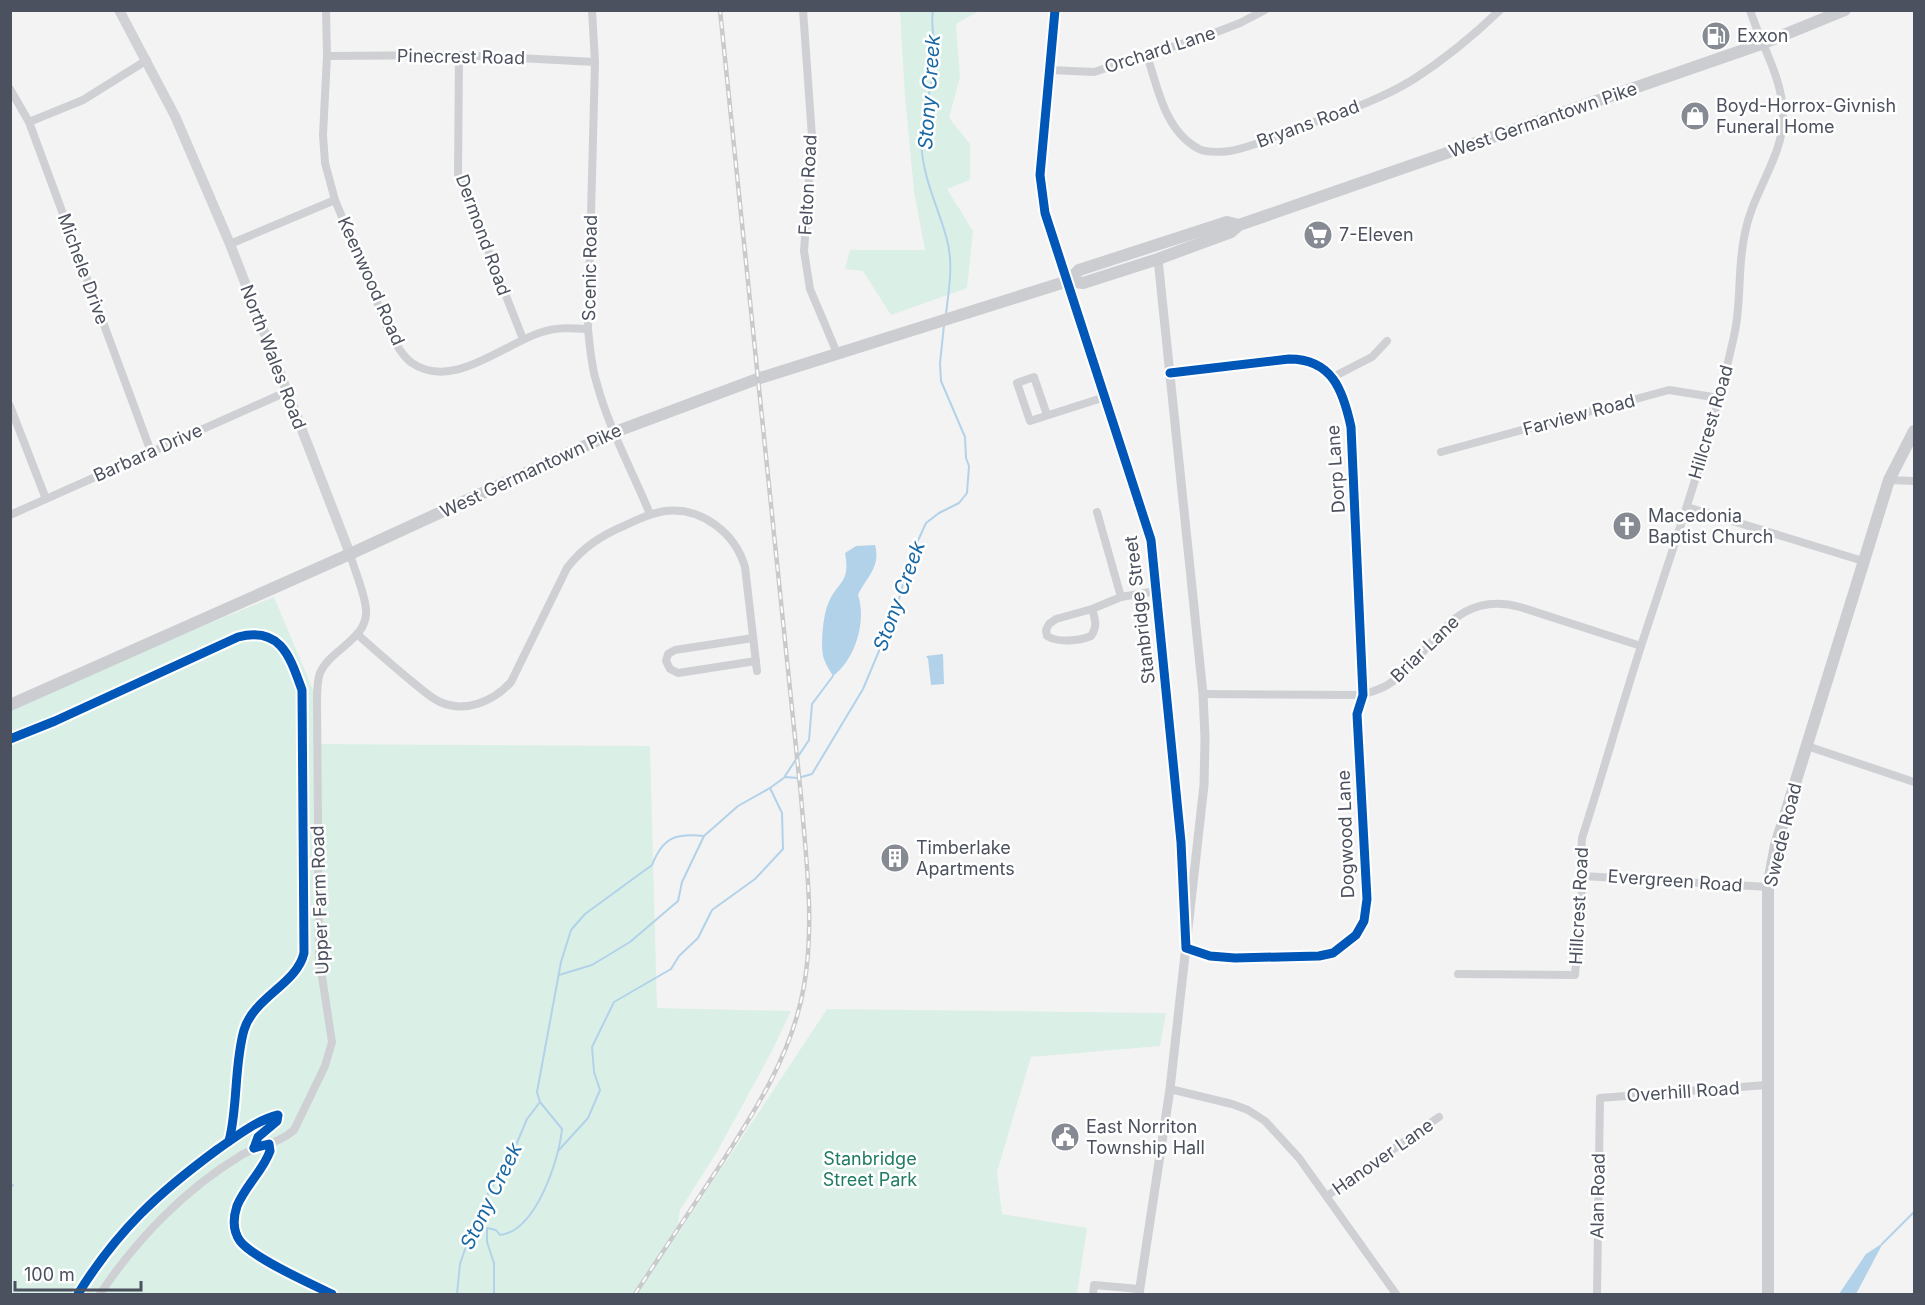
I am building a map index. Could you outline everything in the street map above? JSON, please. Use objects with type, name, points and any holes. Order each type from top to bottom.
[{"type":"main road","name":"North Wales Road","points":[[119,10],[175,116],[230,244],[350,554]]},
{"type":"main road","name":"West Germantown Pike","points":[[10,705],[350,554],[615,432],[757,379],[837,353],[1068,281],[1083,283],[1158,259],[1231,232],[1239,225],[1764,43],[1845,10]]},
{"type":"main road","name":"West Germantown Pike","points":[[1068,281],[1079,270],[1227,222],[1239,225]]},
{"type":"main road","name":"Swede Road","points":[[1768,1294],[1766,1085],[1768,887],[1776,845],[1863,561],[1889,480],[1914,431]]},
{"type":"street","name":"Keenwood Road","points":[[326,10],[327,56],[323,135],[325,163],[335,200],[388,328],[398,346],[412,362],[428,369],[461,370],[543,331],[566,327],[588,328]]},
{"type":"street","name":"Scenic Road","points":[[592,10],[595,62],[588,328],[596,383],[650,514]]},
{"type":"street","name":"Felton Road","points":[[804,10],[812,137],[804,251],[810,289],[837,353]]},
{"type":"street","name":"Stanbridge Street","points":[[1055,10],[1040,175],[1045,213],[1151,540],[1181,842],[1186,948]]},
{"type":"street","name":"Orchard Lane","points":[[1050,70],[1094,72],[1240,23],[1266,10]]},
{"type":"street","name":"Bryans Road","points":[[1147,56],[1170,122],[1180,134],[1189,143],[1202,150],[1229,151],[1377,99],[1412,80],[1446,57],[1500,10]]},
{"type":"street","name":"Hillcrest Road","points":[[1458,974],[1575,975],[1583,876],[1582,838],[1641,646],[1687,507],[1719,398],[1735,334],[1739,304],[1741,250],[1748,218],[1782,134],[1784,115],[1780,91],[1750,10]]},
{"type":"street","name":"Pinecrest Road","points":[[327,56],[459,55],[595,62]]},
{"type":"street","name":"Dermond Road","points":[[459,55],[458,174],[523,339]]},
{"type":"street","points":[[29,122],[83,100],[147,60]]},
{"type":"street","name":"Michele Drive","points":[[10,89],[29,122],[151,452]]},
{"type":"street","points":[[230,244],[335,200]]},
{"type":"street","name":"Stanbridge Street","points":[[1139,1292],[1170,1089],[1204,784],[1205,738],[1203,694],[1158,259]]},
{"type":"street","points":[[1170,373],[1305,359],[1333,377],[1372,357],[1387,341]]},
{"type":"street","points":[[1047,415],[1034,377],[1017,383],[1030,421],[1106,397]]},
{"type":"street","name":"Dorp Lane","points":[[1333,377],[1341,389],[1351,427],[1363,695]]},
{"type":"street","name":"Farview Road","points":[[1441,452],[1669,390],[1719,398]]},
{"type":"street","name":"Barbara Drive","points":[[10,515],[286,392]]},
{"type":"street","points":[[10,406],[46,499]]},
{"type":"street","points":[[1889,480],[1914,481]]},
{"type":"street","points":[[1687,507],[1863,561]]},
{"type":"street","points":[[357,634],[439,702],[457,706],[486,702],[510,682],[572,561],[596,538],[650,514],[679,511],[699,516],[724,531],[738,549],[745,567],[757,671]]},
{"type":"street","points":[[1097,512],[1121,597]]},
{"type":"street","name":"North Wales Road","points":[[350,554],[366,612],[363,625],[357,634]]},
{"type":"street","points":[[1092,609],[1096,622],[1091,636],[1061,640],[1047,636],[1046,630],[1049,624],[1056,619],[1092,609],[1121,597],[1156,591]]},
{"type":"street","name":"Briar Lane","points":[[1203,694],[1363,695],[1388,685],[1450,622],[1476,606],[1491,603],[1505,603],[1520,607],[1641,646]]},
{"type":"street","name":"Upper Farm Road","points":[[100,1294],[141,1239],[194,1190],[239,1156],[288,1135],[294,1130],[326,1066],[332,1042],[319,957],[318,689],[320,674],[327,662],[357,634]]},
{"type":"street","points":[[753,638],[675,650],[668,654],[666,661],[670,669],[678,673],[756,661]]},
{"type":"street","name":"Dogwood Lane","points":[[1186,948],[1210,956],[1235,958],[1319,956],[1333,953],[1356,935],[1364,921],[1367,899],[1357,714],[1363,695]]},
{"type":"street","points":[[1807,746],[1914,782]]},
{"type":"street","name":"Evergreen Road","points":[[1583,876],[1768,887]]},
{"type":"street","name":"Overhill Road","points":[[1600,1098],[1766,1085]]},
{"type":"street","points":[[1170,1089],[1232,1104],[1248,1110],[1265,1121],[1299,1158],[1396,1294]]},
{"type":"street","name":"Alan Road","points":[[1597,1294],[1600,1098]]},
{"type":"street","name":"Hanover Lane","points":[[1327,1196],[1439,1117]]},
{"type":"street","points":[[1093,1294],[1094,1285],[1139,1292]]},
{"type":"green space","points":[[900,11],[979,11],[956,24],[960,77],[949,118],[970,144],[970,180],[947,189],[973,231],[967,288],[891,315],[863,271],[845,269],[850,250],[925,250],[914,191]]},
{"type":"green space","name":"Stanbridge Street Park","points":[[274,597],[314,692],[314,744],[650,746],[657,1008],[791,1011],[717,1152],[680,1210],[676,1237],[827,1009],[1166,1013],[1160,1046],[1031,1057],[997,1172],[1002,1214],[1087,1228],[1077,1294],[11,1294],[11,709]]},
{"type":"water","points":[[875,545],[875,565],[858,595],[861,616],[857,639],[847,660],[833,676],[826,663],[822,647],[826,609],[845,577],[845,553],[856,546]]},
{"type":"water","points":[[943,654],[944,684],[931,685],[926,656]]},
{"type":"water","points":[[1883,1243],[1856,1294],[1839,1294],[1866,1254]]},
{"type":"waterway","name":"Stony Creek","points":[[933,10],[935,61],[922,129],[922,152],[950,256],[946,314]]},
{"type":"waterway","name":"Stony Creek","points":[[494,1294],[494,1263],[487,1242],[487,1228],[496,1230],[500,1235],[513,1231],[524,1221],[535,1208],[551,1175],[560,1142],[562,1129],[540,1102],[537,1092],[561,962],[571,930],[585,914],[652,865],[661,848],[672,839],[686,835],[704,836],[738,806],[785,777],[798,778],[812,774],[863,689],[895,613],[911,556],[926,523],[939,513],[959,503],[967,493],[969,466],[966,458],[965,437],[941,381],[940,363],[944,325]]},
{"type":"waterway","name":"Stony Creek","points":[[785,776],[809,740],[812,704],[833,676]]},
{"type":"waterway","name":"Stony Creek","points":[[558,1151],[588,1118],[600,1090],[594,1072],[592,1047],[614,1002],[671,969],[679,956],[698,938],[712,910],[755,879],[783,849],[782,813],[770,788]]},
{"type":"waterway","name":"Stony Creek","points":[[559,975],[592,965],[630,942],[678,901],[682,882],[704,836]]},
{"type":"waterway","name":"Stony Creek","points":[[457,1294],[460,1264],[472,1229],[489,1192],[511,1157],[527,1119],[540,1102]]},
{"type":"waterway","points":[[10,1188],[13,1185]]},
{"type":"waterway","points":[[1882,1244],[1914,1212]]},
{"type":"railway","points":[[635,1294],[729,1151],[769,1084],[790,1037],[798,1012],[804,986],[809,939],[801,796],[720,10]]},
{"type":"cycle path","points":[[1055,10],[1040,175],[1045,213],[1151,540],[1181,842],[1186,948],[1210,956],[1235,958],[1319,956],[1333,953],[1356,935],[1364,921],[1367,899],[1357,714],[1363,695],[1351,427],[1348,413],[1333,379],[1316,364],[1304,360],[1289,359],[1170,373]]},
{"type":"cycle path","points":[[10,739],[55,721],[238,637],[264,636],[274,640],[288,656],[302,690],[304,953],[293,973],[257,1008],[249,1018],[244,1030],[229,1141]]},
{"type":"cycle path","points":[[78,1294],[124,1232],[176,1181],[239,1134],[278,1115],[277,1121],[258,1137],[254,1148]]},
{"type":"cycle path","points":[[254,1148],[269,1144],[270,1151],[237,1206],[234,1224],[240,1241],[269,1263],[332,1294]]},
{"type":"place","name":"Exxon","points":[[1716,36]]},
{"type":"place","name":"Boyd-Horrox-Givnish Funeral Home","points":[[1695,116]]},
{"type":"place","name":"7-Eleven","points":[[1318,235]]},
{"type":"place","name":"Macedonia Baptist Church","points":[[1627,526]]},
{"type":"place","name":"Timberlake Apartments","points":[[895,858]]},
{"type":"place","name":"East Norriton Township Hall","points":[[1065,1137]]}]
